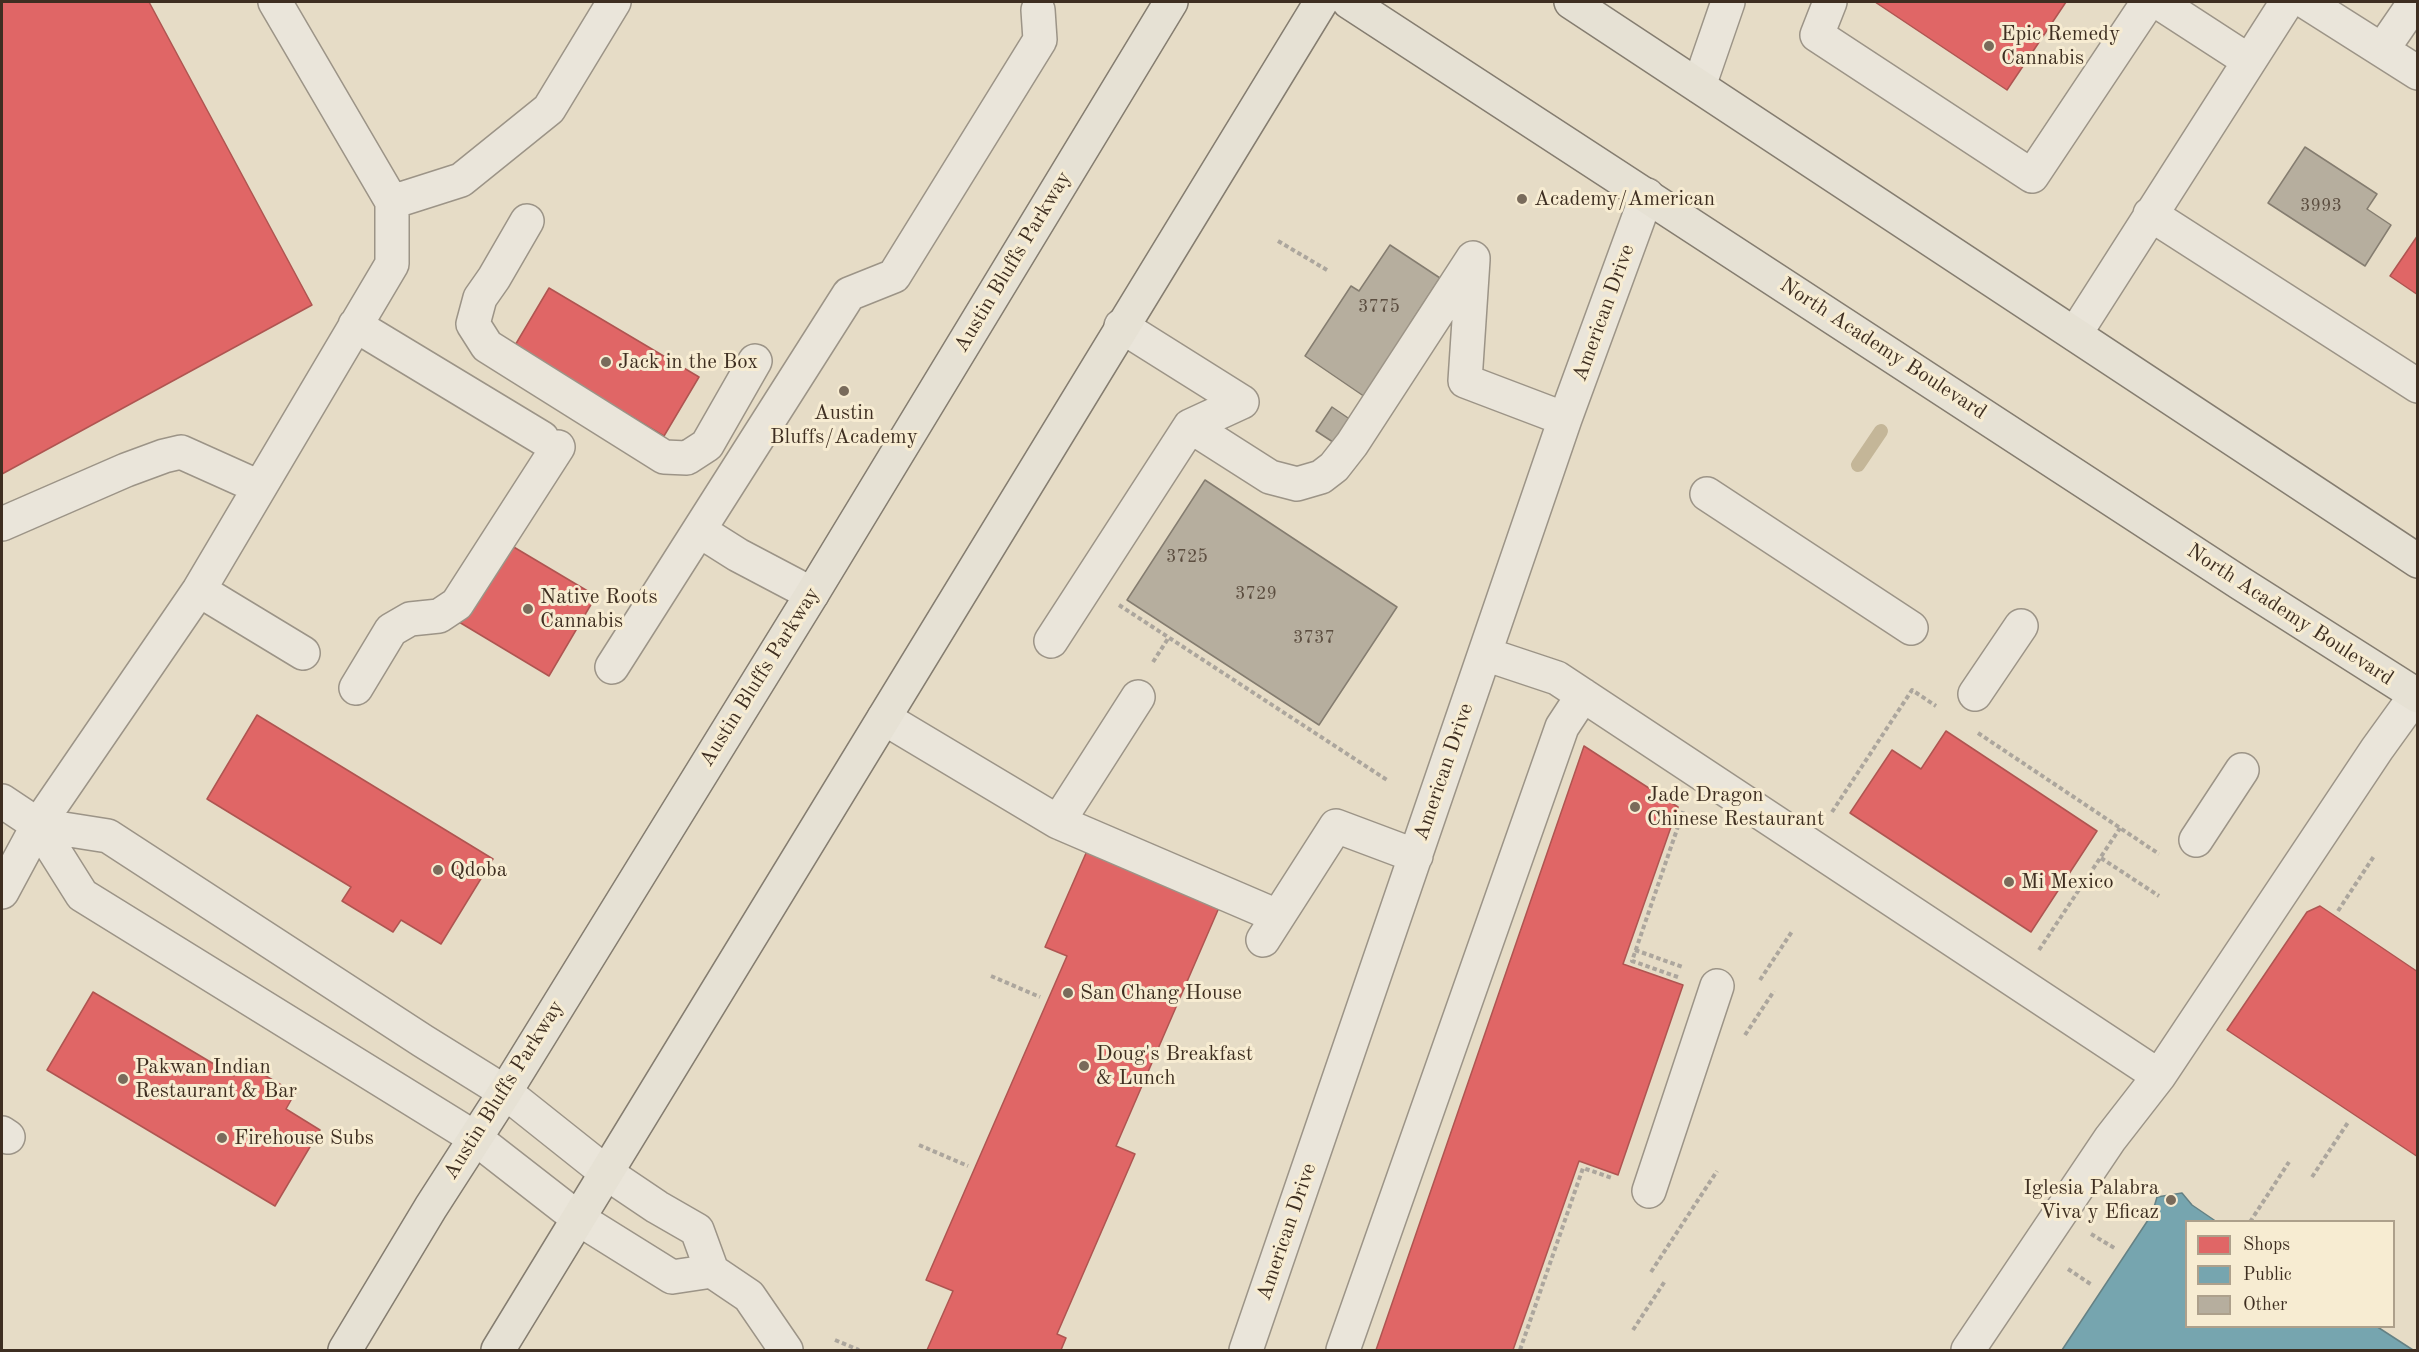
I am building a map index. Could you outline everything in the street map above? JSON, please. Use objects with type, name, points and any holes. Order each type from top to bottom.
[{"type":"main road","name":"Austin Bluffs Parkway","points":[[345,1350],[812,594],[1171,2]]},
{"type":"main road","points":[[498,1350],[608,1174],[1121,326],[1321,2]]},
{"type":"main road","name":"North Academy Boulevard","points":[[1349,2],[2240,584],[2417,696]]},
{"type":"main road","points":[[1571,2],[2418,561]]},
{"type":"street","points":[[2,892],[38,825],[199,590],[392,264],[392,202],[275,2]]},
{"type":"street","points":[[392,202],[460,180],[549,109],[614,2]]},
{"type":"street","points":[[1699,86],[1728,2]]},
{"type":"street","points":[[1830,2],[1817,35],[2032,176],[2148,2]]},
{"type":"street","points":[[2158,2],[2249,61]]},
{"type":"street","points":[[2075,334],[2287,2]]},
{"type":"street","points":[[2306,2],[2418,73]]},
{"type":"street","points":[[2382,50],[2415,2]]},
{"type":"street","points":[[612,668],[849,294],[894,276],[1040,40],[1038,10]]},
{"type":"street","name":"American Drive","points":[[1246,1350],[1565,419],[1647,195]]},
{"type":"street","points":[[2150,214],[2418,386]]},
{"type":"street","points":[[527,220],[494,278],[480,297],[473,324],[487,346],[664,457],[687,458],[707,445],[755,361]]},
{"type":"street","points":[[1190,426],[1270,477],[1297,484],[1321,477],[1334,467],[1352,444],[1473,258],[1465,381],[1565,419]]},
{"type":"street","points":[[355,325],[550,442],[457,604],[439,616],[410,619],[391,630],[356,688]]},
{"type":"street","points":[[1051,641],[1190,426],[1242,402],[1121,326]]},
{"type":"street","points":[[2,524],[126,470],[164,456],[182,453],[259,488]]},
{"type":"street","points":[[1707,494],[1911,628]]},
{"type":"street","points":[[700,531],[738,555],[812,594]]},
{"type":"street","points":[[199,590],[303,653]]},
{"type":"street","points":[[1975,694],[2021,626]]},
{"type":"street","points":[[1485,654],[1557,678],[2159,1076]]},
{"type":"street","points":[[1343,1350],[1562,727],[1583,695]]},
{"type":"street","points":[[1968,1350],[2110,1139],[2159,1076],[2377,749],[2417,696]]},
{"type":"street","points":[[1058,822],[1138,697]]},
{"type":"street","points":[[884,718],[1058,822],[1270,928],[1336,826],[1416,856]]},
{"type":"street","points":[[2196,840],[2242,770]]},
{"type":"street","points":[[2,801],[38,825],[82,895],[475,1138],[579,1219],[672,1276],[712,1271]]},
{"type":"street","points":[[38,825],[108,836],[505,1092],[608,1174],[697,1230],[712,1271],[749,1296],[786,1350]]},
{"type":"street","points":[[1635,1186],[1717,986]]},
{"type":"path","points":[[1278,241],[1327,270]]},
{"type":"path","points":[[1110,599],[1387,780]]},
{"type":"path","points":[[1827,820],[1912,690],[1942,710]]},
{"type":"path","points":[[1972,729],[2161,855]]},
{"type":"path","points":[[1681,978],[1632,961],[1686,803]]},
{"type":"path","points":[[2033,959],[2120,828]]},
{"type":"path","points":[[2338,911],[2374,856]]},
{"type":"path","points":[[2100,858],[2159,896]]},
{"type":"path","points":[[1760,980],[1793,930]]},
{"type":"path","points":[[1635,951],[1688,968]]},
{"type":"path","points":[[991,976],[1040,997]]},
{"type":"path","points":[[1741,1041],[1774,991]]},
{"type":"path","points":[[2312,1177],[2349,1121]]},
{"type":"path","points":[[920,1145],[968,1166]]},
{"type":"path","points":[[2251,1220],[2289,1162]]},
{"type":"path","points":[[1520,1350],[1583,1168],[1635,1186]]},
{"type":"path","points":[[1651,1272],[1717,1171]]},
{"type":"path","points":[[1633,1330],[1665,1281]]},
{"type":"path","points":[[835,1340],[859,1350]]},
{"type":"building: Shops","points":[[2,2],[149,2],[312,305],[2,474]]},
{"type":"building: Shops","name":"Epic Remedy Cannabis","points":[[1875,2],[2066,2],[2007,90]]},
{"type":"building: Shops","points":[[2418,235],[2418,295],[2390,276]]},
{"type":"building: Shops","name":"Jack in the Box","points":[[549,288],[699,377],[664,436],[514,347]]},
{"type":"building: Shops","name":"Native Roots Cannabis","points":[[507,543],[596,596],[549,676],[459,622]]},
{"type":"building: Shops","points":[[257,715],[493,859],[441,944],[401,920],[393,932],[342,901],[351,887],[207,799]]},
{"type":"building: Shops","name":"Mi Mexico","points":[[1946,731],[2097,831],[2031,932],[1850,813],[1892,750],[1921,769]]},
{"type":"building: Shops","points":[[1584,746],[1678,807],[1623,964],[1683,985],[1618,1175],[1579,1161],[1513,1350],[1376,1350]]},
{"type":"building: Shops","points":[[1090,844],[1221,903],[1116,1146],[1135,1154],[1057,1334],[1066,1338],[1061,1350],[927,1350],[953,1291],[926,1280],[1067,956],[1045,947]]},
{"type":"building: Shops","points":[[2320,906],[2418,972],[2418,1157],[2227,1030],[2307,912]]},
{"type":"building: Shops","points":[[93,992],[234,1076],[242,1062],[295,1093],[286,1109],[320,1130],[275,1206],[47,1070]]},
{"type":"building: Public","points":[[2182,1193],[2192,1205],[2214,1220],[2185,1220],[2185,1328],[2379,1328],[2413,1350],[2062,1350],[2152,1214],[2157,1197]]},
{"type":"building: Other","points":[[2305,147],[2377,194],[2367,209],[2391,225],[2365,266],[2268,203]]},
{"type":"building: Other","points":[[1390,245],[1440,278],[1410,324],[1416,327],[1368,399],[1305,356],[1351,286],[1359,291]]},
{"type":"building: Other","points":[[1332,407],[1351,420],[1336,444],[1316,431]]},
{"type":"building: Other","points":[[1205,480],[1397,607],[1319,725],[1127,600]]},
{"type":"waterway","points":[[1858,465],[1881,431]]},
{"type":"place","name":"Epic Remedy Cannabis","points":[[1989,46]]},
{"type":"place","name":"Academy/American","points":[[1522,199]]},
{"type":"place","name":"Jack in the Box","points":[[606,362]]},
{"type":"place","name":"Austin Bluffs/Academy","points":[[844,391]]},
{"type":"place","name":"Native Roots Cannabis","points":[[528,609]]},
{"type":"place","name":"Jade Dragon Chinese Restaurant","points":[[1635,807]]},
{"type":"place","name":"Qdoba","points":[[438,870]]},
{"type":"place","name":"Mi Mexico","points":[[2009,882]]},
{"type":"place","name":"San Chang House","points":[[1068,993]]},
{"type":"place","name":"Doug's Breakfast & Lunch","points":[[1084,1066]]},
{"type":"place","name":"Pakwan Indian Restaurant & Bar","points":[[123,1079]]},
{"type":"place","name":"Firehouse Subs","points":[[222,1138]]},
{"type":"place","name":"Iglesia Palabra Viva y Eficaz","points":[[2171,1200]]}]
